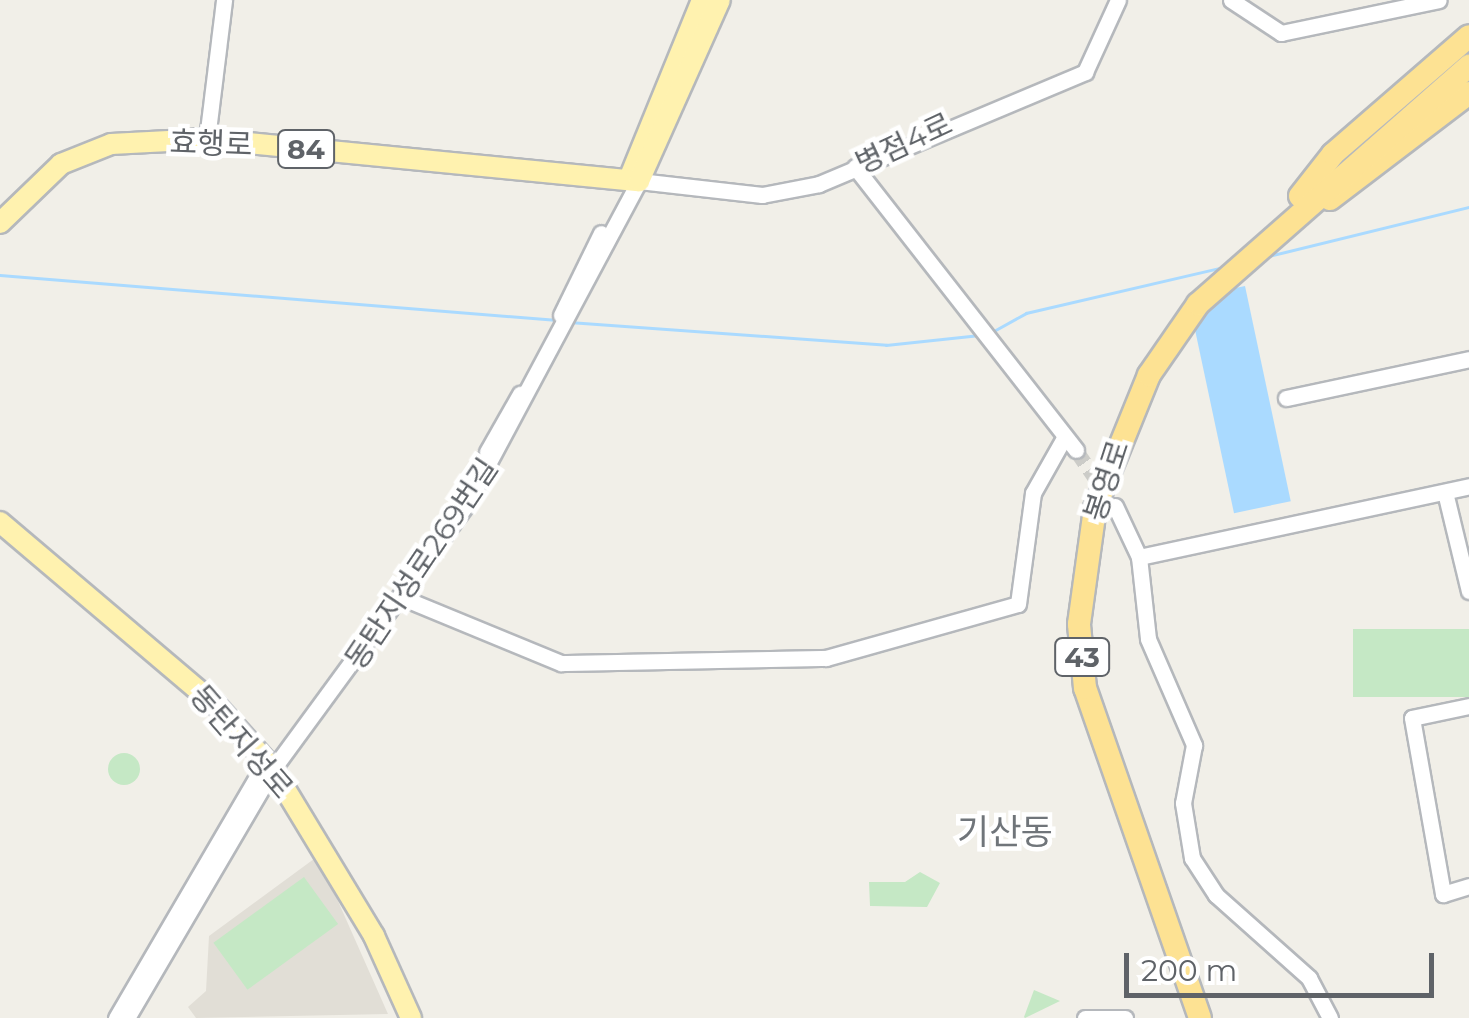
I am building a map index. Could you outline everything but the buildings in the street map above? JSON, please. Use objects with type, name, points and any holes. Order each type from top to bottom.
[{"type":"highway","points":[[1266,239],[1333,154],[1469,36]]},
{"type":"highway","name":"봉영로","points":[[1200,1018],[1105,763],[1080,624],[1084,556],[1112,454],[1198,304],[1266,239],[1469,66]]},
{"type":"highway","points":[[1266,239],[1375,170],[1469,93]]},
{"type":"main road","points":[[633,181],[702,0]]},
{"type":"main road","points":[[633,181],[720,0]]},
{"type":"main road","name":"효행로","points":[[0,223],[62,164],[111,144],[207,140],[633,181]]},
{"type":"main road","name":"동탄지성로","points":[[0,522],[216,705],[270,766],[374,936],[411,1018]]},
{"type":"street","points":[[207,140],[224,0]]},
{"type":"street","name":"병점4로","points":[[633,181],[762,195],[794,193],[1085,72],[1118,0]]},
{"type":"street","points":[[1231,0],[1280,32],[1439,0]]},
{"type":"street","points":[[855,167],[990,348],[1076,450]]},
{"type":"street","points":[[116,1018],[173,908],[270,766],[403,584],[551,347],[633,181]]},
{"type":"street","name":"동탄지성로269번길","points":[[270,766],[403,598],[551,347]]},
{"type":"street","points":[[1286,398],[1469,359]]},
{"type":"street","points":[[403,598],[561,663],[839,655],[1018,604],[1033,493],[1064,438]]},
{"type":"street","points":[[1139,557],[1469,486]]},
{"type":"street","points":[[1446,492],[1469,591]]},
{"type":"street","points":[[1116,506],[1139,557],[1148,639],[1194,745],[1183,813],[1192,858],[1216,896],[1309,978],[1330,1018]]},
{"type":"street","points":[[1469,706],[1412,718],[1443,894],[1469,886]]},
{"type":"street","points":[[127,1018],[270,766]]},
{"type":"street","points":[[1086,1018],[1125,1018]]},
{"type":"shaded area","points":[[318,856],[388,1014],[196,1018],[188,1007],[206,991],[209,936]]},
{"type":"green space","points":[[1353,629],[1469,629],[1469,697],[1353,697]]},
{"type":"green space","points":[[124,753],[135,758],[140,769],[135,780],[124,785],[113,780],[108,769],[113,758]]},
{"type":"green space","points":[[920,872],[940,883],[927,907],[870,906],[869,882],[905,882]]},
{"type":"green space","points":[[304,877],[338,924],[247,990],[213,943]]},
{"type":"green space","points":[[1034,990],[1060,1001],[1025,1018],[1024,1017]]},
{"type":"water","points":[[1245,286],[1291,501],[1234,513],[1188,298]]},
{"type":"waterway","points":[[1269,256],[1469,207]]},
{"type":"waterway","points":[[992,332],[1026,313],[1223,267]]},
{"type":"waterway","points":[[0,275],[557,320]]},
{"type":"waterway","points":[[569,322],[886,345],[979,335]]},
{"type":"tunnel","points":[[1076,450],[1105,492]]},
{"type":"district","name":"기산동","points":[[1005,832]]}]
